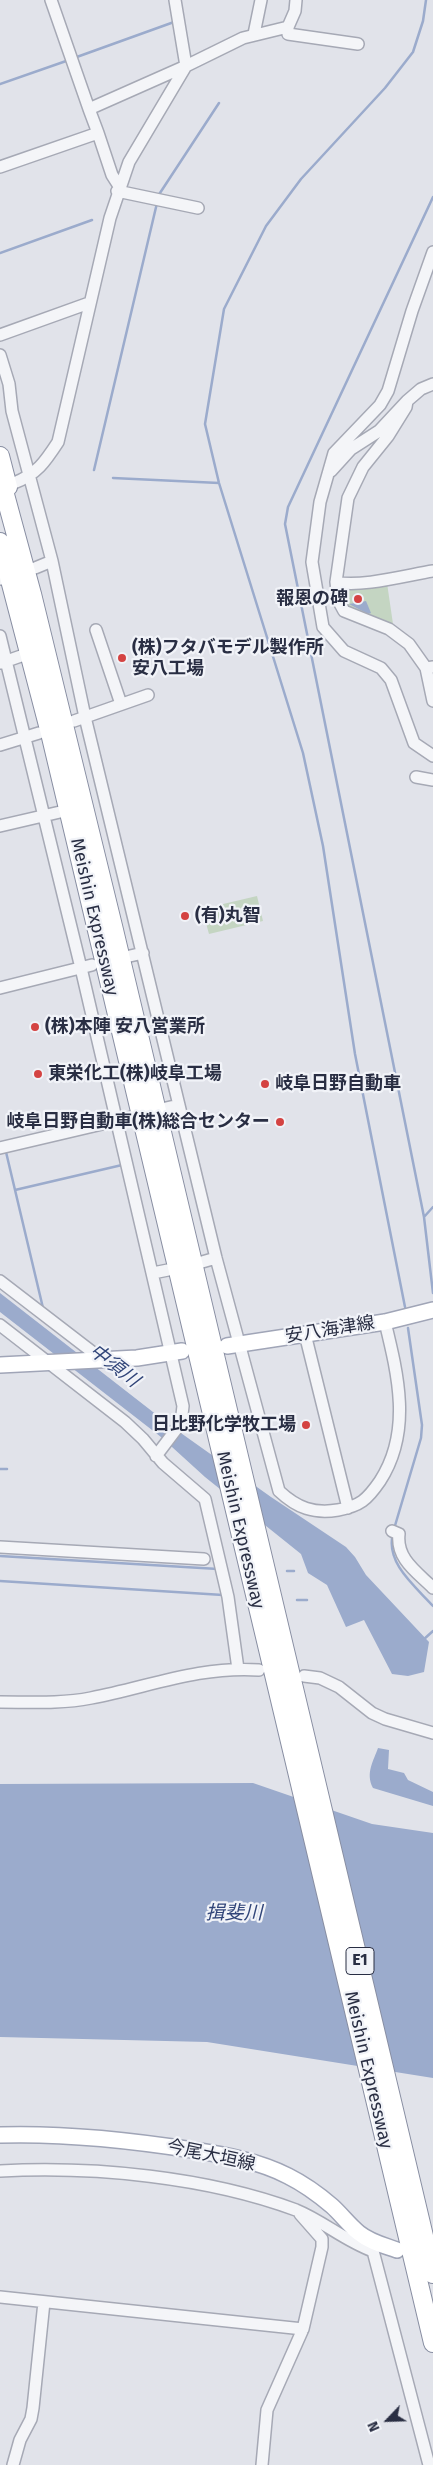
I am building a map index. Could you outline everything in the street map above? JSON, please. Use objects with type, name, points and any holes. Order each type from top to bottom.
[{"type":"highway","points":[[0,456],[32,594]]},
{"type":"highway","name":"Meishin Expressway","points":[[7,480],[32,594],[305,1727],[433,2274]]},
{"type":"highway","name":"Meishin Expressway","points":[[0,542],[52,743],[433,2344]]},
{"type":"main road","name":"安八海津線","points":[[234,1345],[385,1322],[433,1310]]},
{"type":"main road","points":[[0,1365],[100,1361],[177,1352]]},
{"type":"main road","name":"今尾大垣線","points":[[0,2135],[37,2134],[102,2137],[248,2161],[282,2172],[307,2186],[332,2206],[374,2247],[397,2250]]},
{"type":"street","points":[[51,0],[118,188]]},
{"type":"street","points":[[7,480],[30,477],[58,442],[89,303],[118,188],[129,162],[186,66],[176,0]]},
{"type":"street","points":[[254,34],[261,0]]},
{"type":"street","points":[[296,0],[295,11],[288,27],[288,34],[358,44]]},
{"type":"street","points":[[89,109],[254,34],[288,27]]},
{"type":"street","points":[[0,167],[98,133]]},
{"type":"street","points":[[118,188],[198,208]]},
{"type":"street","points":[[433,252],[412,311],[388,391],[380,405],[334,453],[320,502],[312,562],[323,627],[344,651],[381,668],[391,680],[414,742],[433,756]]},
{"type":"street","points":[[0,335],[89,303]]},
{"type":"street","points":[[0,355],[9,384],[12,411],[52,561],[61,643],[100,805],[143,953],[216,1258],[234,1345],[279,1491],[290,1502],[315,1512],[357,1506],[371,1494],[392,1460],[398,1442],[401,1418],[392,1349],[385,1322]]},
{"type":"street","points":[[326,476],[351,449],[379,431],[421,389],[433,384]]},
{"type":"street","points":[[407,401],[406,407],[388,436],[363,466],[348,498],[336,582],[338,600],[344,610],[389,629],[409,644],[429,667],[433,700]]},
{"type":"street","points":[[35,568],[52,561]]},
{"type":"street","points":[[336,582],[344,584],[360,583],[433,571]]},
{"type":"street","points":[[96,630],[121,704]]},
{"type":"street","points":[[0,636],[3,662],[87,966],[117,1121],[153,1273],[177,1352],[183,1406],[181,1423],[158,1452]]},
{"type":"street","points":[[3,662],[20,656]]},
{"type":"street","points":[[79,719],[148,695]]},
{"type":"street","points":[[0,745],[39,733]]},
{"type":"street","points":[[416,778],[433,780]]},
{"type":"street","points":[[0,826],[60,812]]},
{"type":"street","points":[[130,956],[143,953]]},
{"type":"street","points":[[0,988],[87,966]]},
{"type":"street","points":[[166,1108],[179,1105]]},
{"type":"street","points":[[0,1148],[132,1117]]},
{"type":"street","points":[[202,1262],[216,1258]]},
{"type":"street","points":[[153,1273],[168,1270]]},
{"type":"street","points":[[0,1281],[100,1361]]},
{"type":"street","points":[[0,1325],[125,1422],[206,1499],[228,1598],[238,1669]]},
{"type":"street","points":[[305,1334],[348,1508]]},
{"type":"street","points":[[392,1531],[399,1534],[399,1552],[403,1559],[433,1588]]},
{"type":"street","points":[[0,1547],[204,1559]]},
{"type":"street","points":[[0,1702],[42,1702],[91,1698],[205,1671],[259,1670]]},
{"type":"street","points":[[304,1676],[320,1678],[339,1687],[372,1713],[385,1719],[433,1733]]},
{"type":"street","points":[[0,2171],[43,2169],[135,2175],[261,2198],[315,2218],[360,2246],[374,2247],[429,2465]]},
{"type":"street","points":[[262,2465],[269,2404],[303,2329],[316,2278],[322,2239],[297,2211]]},
{"type":"street","points":[[0,2298],[303,2329]]},
{"type":"street","points":[[13,2465],[22,2435],[31,2419],[44,2302]]},
{"type":"green space","points":[[387,583],[393,624],[369,621],[346,609],[343,600],[343,590]]},
{"type":"green space","points":[[257,896],[263,921],[209,934],[202,909]]},
{"type":"water","points":[[366,601],[371,613],[368,614],[349,604]]},
{"type":"water","points":[[0,1293],[171,1426],[271,1497],[346,1547],[355,1557],[366,1575],[429,1642],[424,1672],[408,1676],[392,1674],[364,1620],[346,1627],[327,1585],[308,1573],[301,1554],[205,1477],[161,1437],[0,1312]]},
{"type":"water","points":[[378,1748],[389,1750],[388,1769],[404,1773],[408,1780],[433,1792],[433,1806],[373,1788],[370,1772]]},
{"type":"water","name":"揖斐川","points":[[253,1783],[372,1824],[433,1833],[433,2078],[207,2042],[0,2037],[0,1784]]},
{"type":"waterway","points":[[405,1307],[355,1054],[323,846],[303,753],[219,483],[205,424],[224,309],[266,226],[301,179],[385,88],[413,52],[423,21],[426,0]]},
{"type":"waterway","points":[[74,58],[174,22]]},
{"type":"waterway","points":[[0,84],[69,60]]},
{"type":"waterway","points":[[158,196],[219,103]]},
{"type":"waterway","points":[[433,197],[288,507],[285,524],[424,1217],[433,1293]]},
{"type":"waterway","points":[[94,470],[157,203]]},
{"type":"waterway","points":[[0,253],[92,220]]},
{"type":"waterway","points":[[113,478],[219,483]]},
{"type":"waterway","points":[[6,1152],[43,1308]]},
{"type":"waterway","points":[[15,1190],[122,1165]]},
{"type":"waterway","points":[[424,1217],[433,1207]]},
{"type":"waterway","points":[[394,1529],[421,1438],[422,1425],[408,1328]]},
{"type":"waterway","points":[[0,1469],[7,1469]]},
{"type":"waterway","points":[[393,1534],[393,1555],[398,1565],[411,1583],[433,1606]]},
{"type":"waterway","points":[[0,1556],[218,1569]]},
{"type":"waterway","points":[[287,1571],[294,1571]]},
{"type":"waterway","points":[[0,1581],[223,1595]]},
{"type":"waterway","points":[[297,1600],[307,1600]]},
{"type":"waterway","points":[[423,1640],[433,1631]]},
{"type":"place","name":"報恩の碑","points":[[358,599]]},
{"type":"place","name":"(株)フタバモデル製作所 安八工場","points":[[122,658]]},
{"type":"place","name":"(有)丸智","points":[[185,916]]},
{"type":"place","name":"(株)本陣 安八営業所","points":[[35,1027]]},
{"type":"place","name":"東栄化工(株)岐阜工場","points":[[38,1074]]},
{"type":"place","name":"岐阜日野自動車","points":[[265,1084]]},
{"type":"place","name":"岐阜日野自動車(株)総合センター","points":[[280,1122]]},
{"type":"place","name":"日比野化学牧工場","points":[[306,1425]]},
{"type":"water label","name":"中須川","points":[[114,1366]]}]
